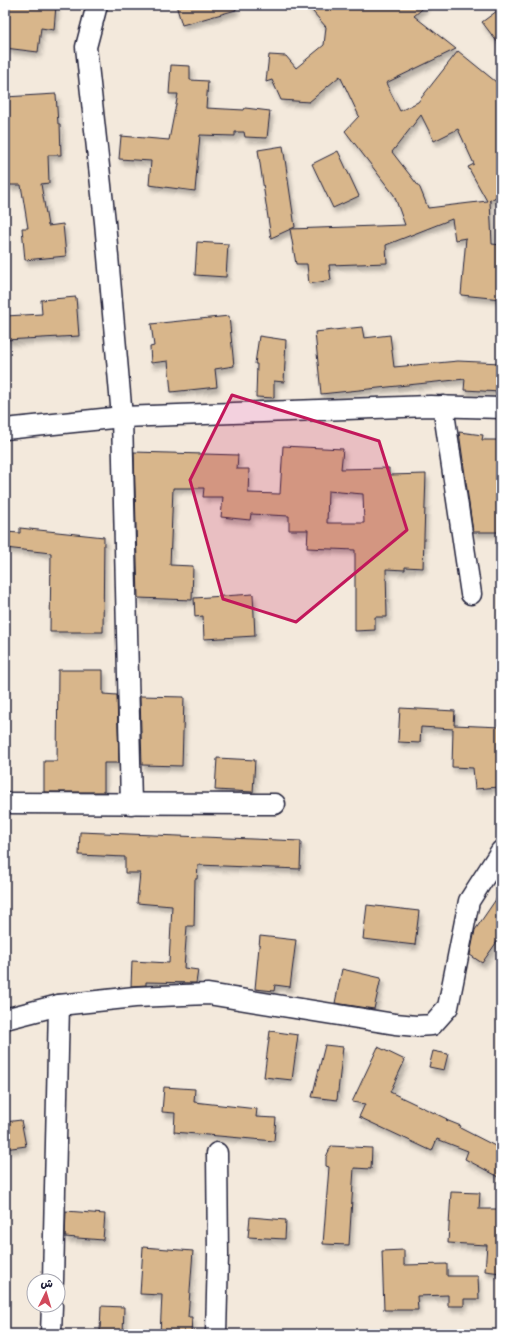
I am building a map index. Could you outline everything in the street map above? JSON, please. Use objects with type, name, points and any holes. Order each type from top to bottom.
[{"type":"street","points":[[97,5],[86,47],[105,222],[122,417],[130,804]]},
{"type":"street","points":[[443,406],[471,594]]},
{"type":"street","points":[[5,429],[122,417],[443,406],[501,408]]},
{"type":"street","points":[[5,803],[275,804]]},
{"type":"street","points":[[5,1019],[59,1005],[135,997],[208,994],[395,1024],[416,1026],[432,1025],[448,1007],[469,901],[501,851]]},
{"type":"street","points":[[53,1273],[59,1005]]},
{"type":"street","points":[[216,1334],[218,1255],[217,1153]]},
{"type":"street","points":[[52,1313],[52,1334]]},
{"type":"highlighted area","points":[[232,395],[379,441],[407,530],[296,622],[223,599],[190,480]]},
{"type":"building","points":[[5,5],[56,5],[54,30],[41,28],[38,52],[5,48]]},
{"type":"building","points":[[176,5],[235,5],[236,10],[182,25]]},
{"type":"building","points":[[307,5],[427,5],[414,16],[456,49],[386,83],[400,111],[418,102],[458,51],[501,86],[501,194],[489,201],[492,244],[501,245],[501,299],[461,295],[466,238],[455,240],[452,219],[386,245],[387,263],[329,265],[331,280],[309,284],[307,264],[296,264],[290,229],[405,225],[394,195],[345,131],[359,116],[340,76],[309,102],[281,100],[272,80],[266,82],[269,55],[286,56],[296,68],[324,45],[326,27]],"holes":[[[421,115],[434,141],[458,129],[474,164],[468,167],[487,201],[428,208],[420,188],[392,152]]]},
{"type":"building","points":[[501,8],[501,47],[482,22]]},
{"type":"building","points":[[171,65],[190,66],[190,80],[208,81],[206,108],[244,110],[245,108],[270,111],[267,138],[245,137],[244,132],[235,132],[235,136],[200,135],[195,191],[149,185],[151,161],[119,159],[121,136],[169,140],[178,94],[169,94]]},
{"type":"building","points":[[56,94],[58,124],[60,124],[61,155],[48,155],[49,183],[41,184],[48,226],[63,224],[66,256],[25,260],[22,228],[28,228],[21,185],[8,185],[5,150],[5,97]]},
{"type":"building","points":[[283,146],[295,227],[271,238],[258,150]]},
{"type":"building","points":[[338,151],[359,196],[333,208],[312,164]]},
{"type":"building","points":[[197,242],[228,244],[226,277],[195,275]]},
{"type":"building","points":[[76,297],[79,336],[5,340],[5,316],[42,314],[41,300]]},
{"type":"building","points":[[229,316],[234,366],[215,369],[217,387],[171,392],[168,361],[151,363],[150,347],[154,346],[151,324]]},
{"type":"building","points":[[362,327],[364,338],[390,335],[394,367],[458,361],[501,363],[501,392],[464,390],[465,379],[321,394],[315,332]]},
{"type":"building","points":[[259,336],[286,340],[284,382],[274,381],[274,398],[256,397],[257,364],[255,364]]},
{"type":"building","points":[[459,432],[483,435],[482,440],[501,440],[501,532],[473,532]]},
{"type":"building","points":[[283,446],[343,449],[341,469],[389,468],[389,475],[426,474],[423,568],[405,567],[405,570],[386,569],[387,617],[375,617],[375,630],[355,631],[355,550],[307,548],[308,530],[289,530],[289,516],[251,514],[250,520],[221,517],[223,497],[203,497],[204,488],[173,488],[170,565],[193,566],[192,600],[138,598],[134,452],[238,455],[237,469],[249,469],[248,493],[280,494]],"holes":[[[328,491],[363,494],[364,523],[327,523]]]},
{"type":"building","points":[[20,528],[104,537],[103,632],[50,632],[51,553],[5,548],[5,532],[20,533]]},
{"type":"building","points":[[253,594],[255,636],[204,639],[203,616],[195,617],[194,598]]},
{"type":"building","points":[[58,670],[103,670],[103,694],[117,695],[119,763],[104,763],[104,792],[44,792],[44,761],[57,761]]},
{"type":"building","points":[[140,696],[184,697],[182,766],[142,765]]},
{"type":"building","points":[[400,708],[455,711],[454,725],[501,727],[501,769],[498,769],[499,787],[475,789],[473,768],[452,767],[453,729],[421,727],[420,743],[398,742]]},
{"type":"building","points":[[217,758],[255,760],[253,792],[215,790]]},
{"type":"building","points":[[80,832],[301,841],[300,869],[198,865],[197,879],[195,879],[194,926],[187,926],[184,968],[198,970],[196,983],[146,982],[146,985],[131,986],[132,961],[169,963],[172,906],[137,903],[140,873],[125,873],[125,857],[79,855]]},
{"type":"building","points":[[501,892],[501,936],[482,963],[470,955],[475,930]]},
{"type":"building","points":[[367,905],[419,911],[415,945],[363,939]]},
{"type":"building","points":[[260,936],[296,940],[290,987],[275,985],[274,991],[255,989]]},
{"type":"building","points":[[342,969],[381,978],[374,1009],[335,1003]]},
{"type":"building","points":[[270,1031],[298,1035],[292,1080],[264,1077]]},
{"type":"building","points":[[325,1045],[343,1047],[337,1100],[312,1097]]},
{"type":"building","points":[[378,1047],[405,1060],[390,1092],[461,1126],[460,1128],[501,1149],[501,1178],[465,1159],[468,1151],[437,1139],[432,1151],[359,1117],[365,1104],[352,1102]]},
{"type":"building","points":[[433,1051],[448,1054],[444,1070],[429,1067]]},
{"type":"building","points":[[164,1087],[195,1089],[194,1102],[257,1109],[256,1117],[276,1118],[274,1141],[174,1132],[175,1113],[162,1112]]},
{"type":"building","points":[[21,1120],[26,1146],[5,1149],[5,1122]]},
{"type":"building","points":[[331,1146],[372,1148],[371,1169],[354,1168],[349,1245],[323,1244],[329,1167],[326,1166],[326,1157]]},
{"type":"building","points":[[451,1192],[480,1193],[479,1209],[501,1209],[501,1273],[485,1271],[487,1245],[448,1243]]},
{"type":"building","points":[[66,1211],[105,1214],[103,1240],[65,1237]]},
{"type":"building","points":[[250,1217],[286,1220],[285,1239],[248,1237]]},
{"type":"building","points":[[143,1247],[193,1251],[188,1317],[192,1317],[191,1334],[160,1334],[162,1295],[140,1294]]},
{"type":"building","points":[[404,1250],[404,1265],[447,1264],[447,1276],[478,1276],[479,1299],[464,1299],[464,1306],[448,1306],[448,1295],[417,1296],[418,1310],[384,1310],[382,1251]]},
{"type":"building","points":[[101,1306],[124,1307],[123,1333],[100,1332]]}]
